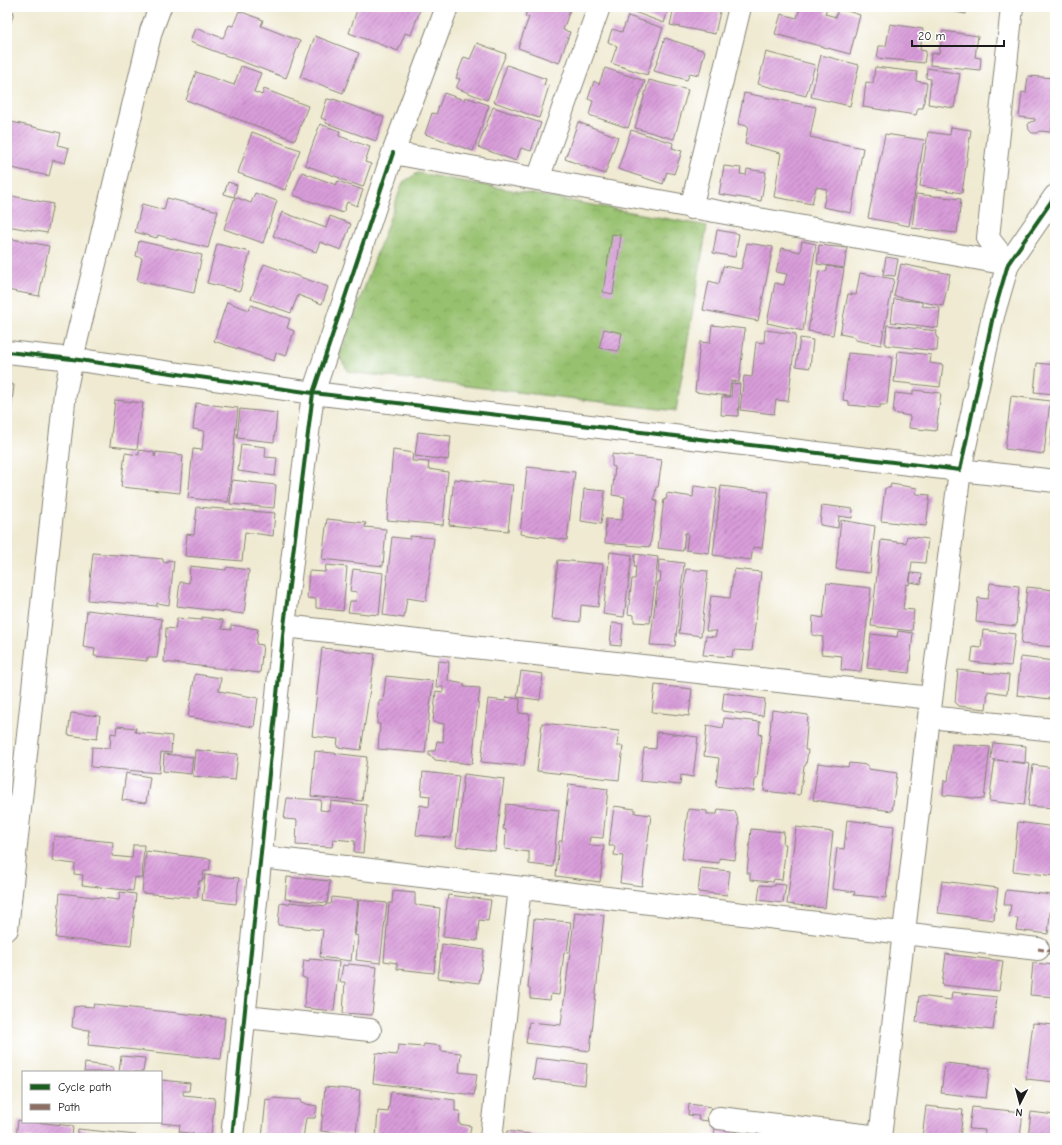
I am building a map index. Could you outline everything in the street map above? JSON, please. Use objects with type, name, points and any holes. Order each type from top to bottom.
[{"type":"street","points":[[7,929],[64,401],[72,359],[151,31],[160,7]]},
{"type":"street","points":[[232,1138],[284,626],[313,393],[393,153],[447,7]]},
{"type":"street","points":[[538,179],[599,7]]},
{"type":"street","points":[[691,208],[740,7]]},
{"type":"street","points":[[1008,264],[988,238],[1012,7]]},
{"type":"street","points":[[393,153],[1008,264]]},
{"type":"street","points":[[719,1118],[880,1138],[930,708],[960,470],[993,316],[1008,264],[1055,196]]},
{"type":"street","points":[[7,352],[72,359],[313,393],[1055,481]]},
{"type":"street","points":[[284,626],[930,708],[1055,730]]},
{"type":"street","points":[[261,857],[1038,949]]},
{"type":"street","points":[[491,1138],[520,888]]},
{"type":"street","points":[[244,1017],[370,1030]]},
{"type":"green space","points":[[418,173],[707,226],[676,411],[349,372],[339,357],[403,182]]},
{"type":"building","points":[[358,7],[421,7],[411,35],[405,33],[398,51],[349,33]]},
{"type":"building","points":[[528,7],[571,7],[563,30],[570,32],[559,63],[518,48],[529,17],[525,17]]},
{"type":"building","points":[[627,7],[669,7],[664,23],[626,9]]},
{"type":"building","points":[[674,7],[721,7],[715,34],[670,25]]},
{"type":"building","points":[[800,7],[827,7],[825,14],[836,17],[838,8],[860,15],[850,54],[775,34],[781,14],[797,18]]},
{"type":"building","points":[[930,7],[967,7],[966,14]]},
{"type":"building","points":[[7,10],[14,12],[7,35]]},
{"type":"building","points":[[239,11],[263,20],[261,26],[300,41],[286,78],[190,42],[195,28],[223,38],[229,25],[233,26]]},
{"type":"building","points":[[628,16],[663,28],[647,75],[611,63],[617,46],[608,42],[612,29],[622,32]]},
{"type":"building","points":[[890,24],[923,29],[920,50],[926,51],[924,63],[877,58],[879,46],[886,46]]},
{"type":"building","points":[[943,31],[978,36],[975,57],[981,58],[980,70],[930,65],[931,54],[939,53]]},
{"type":"building","points":[[315,36],[359,53],[343,93],[300,77]]},
{"type":"building","points":[[665,38],[705,51],[699,75],[690,73],[687,80],[654,71]]},
{"type":"building","points":[[477,43],[506,54],[487,100],[456,88],[460,79],[456,78],[464,57],[470,59]]},
{"type":"building","points":[[766,52],[815,65],[806,96],[758,84]]},
{"type":"building","points":[[821,55],[859,65],[850,106],[811,97]]},
{"type":"building","points":[[507,65],[546,79],[544,85],[549,86],[539,118],[494,102]]},
{"type":"building","points":[[241,66],[261,73],[254,92],[262,95],[264,89],[308,106],[295,140],[186,100],[196,72],[234,85]]},
{"type":"building","points":[[875,67],[917,72],[916,81],[927,83],[923,108],[918,108],[916,115],[863,107],[866,82],[873,83]]},
{"type":"building","points":[[605,68],[645,81],[628,128],[589,115],[593,101],[588,99],[594,81],[599,84]]},
{"type":"building","points":[[927,68],[960,74],[954,108],[928,104],[931,79],[926,78]]},
{"type":"building","points":[[1028,76],[1055,78],[1055,121],[1053,121],[1051,132],[1039,131],[1037,133],[1032,133],[1029,130],[1028,125],[1030,122],[1035,121],[1035,119],[1019,117],[1022,92],[1026,93]]},
{"type":"building","points":[[649,80],[688,90],[674,139],[635,128]]},
{"type":"building","points":[[444,93],[464,100],[465,97],[489,105],[473,151],[425,134],[432,113],[436,114]]},
{"type":"building","points":[[744,93],[816,107],[810,137],[863,148],[851,213],[823,207],[827,189],[816,187],[812,204],[774,197],[781,153],[745,144],[748,126],[738,124]]},
{"type":"building","points":[[327,99],[333,99],[384,117],[376,141],[326,123],[326,120],[321,118]]},
{"type":"building","points":[[493,107],[541,123],[531,151],[521,148],[516,161],[478,147]]},
{"type":"building","points":[[7,121],[61,133],[58,145],[69,148],[65,163],[53,160],[49,176],[7,167]]},
{"type":"building","points":[[578,122],[618,137],[605,174],[565,159]]},
{"type":"building","points":[[320,124],[340,131],[339,136],[370,147],[365,162],[371,164],[363,187],[305,165]]},
{"type":"building","points":[[951,127],[971,130],[962,193],[920,186],[928,132],[950,135]]},
{"type":"building","points":[[631,130],[673,143],[672,148],[682,151],[674,174],[667,172],[663,184],[618,169]]},
{"type":"building","points":[[252,132],[300,150],[285,190],[238,173]]},
{"type":"building","points":[[885,134],[924,140],[909,226],[868,218]]},
{"type":"building","points":[[724,166],[741,168],[740,174],[746,175],[747,169],[766,172],[761,201],[719,194]]},
{"type":"building","points":[[302,172],[336,185],[338,181],[363,190],[357,206],[347,202],[343,213],[293,195]]},
{"type":"building","points":[[228,182],[237,185],[234,197],[224,194]]},
{"type":"building","points":[[255,193],[277,201],[263,243],[224,229],[235,197],[251,203]]},
{"type":"building","points":[[916,194],[961,199],[957,233],[912,228]]},
{"type":"building","points":[[7,195],[53,204],[47,233],[7,226]]},
{"type":"building","points":[[167,198],[218,211],[208,248],[158,235],[157,238],[135,232],[142,204],[164,210]]},
{"type":"building","points":[[282,212],[326,228],[330,216],[351,224],[341,250],[320,242],[316,252],[273,236]]},
{"type":"building","points":[[717,230],[739,234],[735,257],[713,253]]},
{"type":"building","points":[[612,234],[621,235],[613,294],[603,292]]},
{"type":"building","points":[[7,238],[49,246],[39,296],[7,290]]},
{"type":"building","points":[[139,241],[202,255],[194,293],[137,281],[142,258],[136,256]]},
{"type":"building","points":[[802,241],[816,244],[803,331],[767,323],[775,283],[784,285],[787,274],[776,272],[782,248],[800,252]]},
{"type":"building","points":[[747,243],[773,247],[758,321],[703,310],[709,281],[719,284],[723,266],[741,269]]},
{"type":"building","points":[[217,244],[250,252],[240,291],[207,283]]},
{"type":"building","points":[[819,245],[847,248],[844,268],[817,264]]},
{"type":"building","points":[[886,257],[898,259],[895,276],[883,275]]},
{"type":"building","points":[[264,264],[328,287],[322,304],[298,295],[291,313],[251,299]]},
{"type":"building","points":[[901,264],[950,274],[943,306],[894,296]]},
{"type":"building","points":[[828,266],[844,269],[833,335],[808,331],[819,271],[826,272]]},
{"type":"building","points":[[860,273],[894,279],[881,345],[855,340],[855,337],[840,334],[848,294],[856,295]]},
{"type":"building","points":[[894,299],[922,302],[922,306],[940,308],[938,328],[891,322]]},
{"type":"building","points":[[227,302],[249,310],[251,305],[290,319],[287,328],[294,331],[286,356],[276,353],[274,361],[214,341]]},
{"type":"building","points":[[712,325],[745,329],[739,382],[731,381],[729,396],[695,392],[700,342],[710,343]]},
{"type":"building","points":[[887,325],[937,331],[937,351],[885,345]]},
{"type":"building","points":[[604,329],[622,333],[618,351],[599,348]]},
{"type":"building","points":[[765,330],[796,334],[788,401],[776,400],[774,414],[740,410],[744,376],[752,377],[756,342],[764,343]]},
{"type":"building","points":[[800,338],[813,340],[810,368],[796,366]]},
{"type":"building","points":[[898,351],[931,355],[930,363],[943,365],[940,387],[894,382]]},
{"type":"building","points":[[848,353],[892,357],[887,405],[880,405],[880,408],[849,405],[849,401],[843,400]]},
{"type":"building","points":[[1037,363],[1055,365],[1055,394],[1034,392]]},
{"type":"building","points":[[732,383],[740,384],[738,416],[721,415],[722,397],[731,397]]},
{"type":"building","points":[[7,384],[14,385],[9,426],[7,426]]},
{"type":"building","points":[[913,390],[941,393],[936,431],[909,428],[910,416],[893,413],[895,393],[913,395]]},
{"type":"building","points":[[1011,396],[1050,401],[1044,454],[1005,449]]},
{"type":"building","points":[[115,400],[143,403],[137,449],[110,446]]},
{"type":"building","points":[[196,403],[238,408],[228,502],[188,498],[193,449],[202,450],[204,431],[193,429]]},
{"type":"building","points":[[240,409],[277,413],[274,442],[237,438]]},
{"type":"building","points":[[1052,428],[1055,428],[1055,445],[1051,444]]},
{"type":"building","points":[[418,432],[451,436],[448,460],[415,456]]},
{"type":"building","points":[[241,444],[266,447],[265,457],[277,458],[275,476],[238,471]]},
{"type":"building","points":[[139,450],[154,452],[155,457],[156,452],[183,455],[180,493],[121,487],[125,453],[139,455]]},
{"type":"building","points":[[393,450],[413,453],[412,461],[429,462],[428,469],[448,472],[443,525],[387,520]]},
{"type":"building","points":[[612,454],[662,460],[658,487],[656,487],[654,500],[657,501],[650,547],[605,543],[606,519],[622,520],[625,497],[612,495],[615,467],[612,466]]},
{"type":"building","points":[[527,467],[575,472],[567,540],[520,534]]},
{"type":"building","points":[[454,479],[513,485],[508,531],[449,525]]},
{"type":"building","points":[[232,480],[276,485],[274,508],[230,504]]},
{"type":"building","points":[[891,484],[917,488],[916,494],[930,495],[926,526],[881,521],[885,488],[890,488]]},
{"type":"building","points":[[694,486],[717,489],[709,553],[686,550],[688,533],[685,533],[683,551],[658,548],[664,499],[666,500],[667,493],[693,497]]},
{"type":"building","points":[[721,486],[769,492],[762,548],[753,547],[751,560],[713,555]]},
{"type":"building","points":[[584,489],[605,491],[601,524],[581,521]]},
{"type":"building","points":[[822,505],[853,509],[852,518],[839,516],[838,528],[820,525]]},
{"type":"building","points":[[197,507],[275,513],[273,536],[245,532],[242,561],[185,556],[187,534],[194,535]]},
{"type":"building","points":[[327,519],[366,523],[365,527],[386,529],[383,566],[322,559]]},
{"type":"building","points":[[841,520],[875,526],[870,573],[836,569]]},
{"type":"building","points":[[410,536],[434,538],[426,601],[407,598],[404,618],[383,615],[392,537],[410,539]]},
{"type":"building","points":[[907,536],[928,539],[925,563],[912,562],[909,585],[906,584],[903,609],[914,610],[912,631],[871,626],[881,540],[906,543]]},
{"type":"building","points":[[610,552],[632,555],[624,617],[603,614]]},
{"type":"building","points":[[93,553],[163,559],[163,562],[168,563],[168,560],[174,561],[169,605],[157,603],[157,606],[88,600]]},
{"type":"building","points":[[635,554],[658,557],[650,623],[634,622],[634,615],[628,614],[632,579],[635,579]]},
{"type":"building","points":[[558,560],[603,564],[598,607],[581,605],[580,622],[552,619]]},
{"type":"building","points":[[659,560],[684,563],[675,646],[650,645],[658,581],[660,582],[661,573],[658,573]]},
{"type":"building","points":[[326,565],[347,567],[343,611],[316,608],[316,599],[307,598],[309,571],[325,572]]},
{"type":"building","points":[[190,566],[226,570],[227,567],[249,570],[244,614],[177,606],[180,582],[189,583]]},
{"type":"building","points":[[353,569],[383,573],[379,615],[348,612],[350,601],[356,601],[357,592],[350,591]]},
{"type":"building","points":[[686,569],[708,571],[701,636],[679,633]]},
{"type":"building","points":[[734,569],[761,572],[752,651],[733,650],[732,657],[703,655],[706,636],[715,637],[717,631],[706,631],[711,596],[730,598]]},
{"type":"building","points":[[911,573],[922,574],[921,584],[910,582]]},
{"type":"building","points":[[827,583],[871,588],[861,672],[841,670],[842,656],[821,654],[823,637],[812,635],[813,616],[823,618]]},
{"type":"building","points":[[990,583],[1019,586],[1016,626],[976,622],[978,598],[988,599]]},
{"type":"building","points":[[1027,587],[1055,590],[1055,647],[1021,644]]},
{"type":"building","points":[[87,610],[162,619],[157,658],[147,658],[147,661],[94,656],[95,649],[83,647]]},
{"type":"building","points":[[202,617],[223,620],[222,629],[231,630],[231,625],[258,629],[256,644],[263,645],[260,673],[164,662],[166,628],[175,629],[177,618],[202,620]]},
{"type":"building","points":[[612,623],[623,624],[621,646],[610,645]]},
{"type":"building","points":[[983,630],[1015,634],[1011,666],[971,662],[973,647],[981,648]]},
{"type":"building","points":[[898,631],[913,633],[909,673],[867,668],[871,634],[897,637]]},
{"type":"building","points":[[322,648],[375,654],[361,750],[337,747],[338,739],[312,736]]},
{"type":"building","points":[[1021,657],[1054,661],[1050,699],[1017,695]]},
{"type":"building","points":[[438,661],[449,662],[448,681],[464,684],[464,687],[480,688],[472,764],[435,760],[429,756],[429,751],[435,751],[437,741],[443,742],[444,724],[433,722],[436,691],[443,692],[443,687],[436,687]]},
{"type":"building","points":[[958,670],[1009,675],[1007,694],[988,691],[986,709],[959,706],[955,702]]},
{"type":"building","points":[[521,671],[543,674],[540,700],[517,697]]},
{"type":"building","points":[[195,674],[221,678],[219,691],[258,698],[254,727],[188,717]]},
{"type":"building","points":[[386,676],[433,681],[425,753],[378,749],[380,724],[377,724],[379,701],[383,701]]},
{"type":"building","points":[[655,685],[692,689],[689,716],[652,712]]},
{"type":"building","points":[[724,693],[765,699],[763,716],[722,711]]},
{"type":"building","points":[[506,697],[520,699],[519,713],[530,714],[524,766],[481,762],[488,699],[505,701]]},
{"type":"building","points":[[772,710],[808,715],[805,750],[808,750],[800,795],[764,791]]},
{"type":"building","points":[[71,713],[100,716],[97,739],[68,735]]},
{"type":"building","points":[[724,718],[760,722],[759,734],[762,735],[757,779],[755,779],[754,791],[716,786],[719,758],[704,756],[707,725],[723,728]]},
{"type":"building","points":[[542,723],[619,731],[617,746],[623,746],[619,780],[537,771]]},
{"type":"building","points":[[117,726],[136,728],[135,732],[172,736],[171,753],[161,752],[159,773],[91,767],[92,747],[110,748],[111,733],[116,734]]},
{"type":"building","points":[[657,732],[698,737],[693,777],[681,775],[680,785],[640,781],[644,748],[656,749]]},
{"type":"building","points":[[993,743],[1026,746],[1025,763],[997,760],[1030,764],[1024,805],[989,801],[995,760],[991,759]]},
{"type":"building","points":[[952,744],[990,747],[984,799],[943,795],[944,780],[948,781]]},
{"type":"building","points":[[195,750],[238,754],[235,780],[193,776]]},
{"type":"building","points":[[315,751],[367,757],[362,801],[311,796]]},
{"type":"building","points":[[164,754],[193,757],[191,774],[163,771]]},
{"type":"building","points":[[818,763],[848,767],[849,763],[868,765],[868,769],[897,773],[892,811],[813,800]]},
{"type":"building","points":[[1033,765],[1055,768],[1055,808],[1028,806]]},
{"type":"building","points":[[423,772],[459,776],[451,838],[416,835],[420,805],[429,807],[430,796],[421,795]]},
{"type":"building","points":[[126,773],[150,777],[146,803],[122,800]]},
{"type":"building","points":[[464,774],[504,779],[495,851],[456,846]]},
{"type":"building","points":[[569,784],[608,789],[603,838],[590,837],[589,845],[604,846],[600,882],[556,876],[559,841],[562,841]]},
{"type":"building","points":[[287,798],[321,800],[320,810],[330,811],[331,801],[367,805],[363,853],[354,852],[355,841],[333,839],[332,847],[296,845],[297,820],[284,819]]},
{"type":"building","points":[[506,804],[559,810],[553,867],[529,864],[529,852],[505,849],[506,830],[503,829]]},
{"type":"building","points":[[614,806],[635,809],[635,813],[651,815],[642,886],[620,883],[623,856],[614,855],[615,846],[609,846]]},
{"type":"building","points":[[688,809],[707,811],[707,814],[717,814],[718,809],[735,811],[739,823],[735,860],[719,858],[719,863],[682,859]]},
{"type":"building","points":[[847,820],[894,826],[886,898],[854,895],[855,892],[832,889],[837,848],[844,849]]},
{"type":"building","points":[[1018,822],[1055,827],[1055,876],[1013,871]]},
{"type":"building","points":[[796,827],[833,832],[825,908],[787,904]]},
{"type":"building","points":[[751,829],[784,832],[783,844],[786,844],[782,880],[774,879],[773,882],[750,880],[750,873],[747,873]]},
{"type":"building","points":[[54,836],[113,842],[112,856],[132,858],[133,845],[144,845],[142,878],[135,877],[133,891],[82,885],[83,875],[74,874],[75,864],[52,861]]},
{"type":"building","points":[[146,851],[211,859],[209,871],[204,871],[202,881],[199,881],[197,898],[142,893]]},
{"type":"building","points":[[701,868],[730,871],[727,895],[698,892]]},
{"type":"building","points":[[205,875],[239,878],[236,904],[202,900]]},
{"type":"building","points":[[287,877],[330,881],[327,903],[285,899]]},
{"type":"building","points":[[942,881],[998,888],[994,920],[938,913]]},
{"type":"building","points":[[775,884],[786,885],[783,903],[758,900],[760,885],[775,886]]},
{"type":"building","points":[[1006,890],[1052,895],[1048,934],[1016,930],[1018,918],[1009,917],[1011,905],[1004,905]]},
{"type":"building","points":[[393,891],[415,893],[415,905],[440,908],[434,973],[397,969],[397,963],[384,961],[389,903],[392,903]]},
{"type":"building","points":[[120,892],[136,894],[131,946],[56,938],[60,893],[119,900]]},
{"type":"building","points":[[448,895],[491,900],[488,921],[479,920],[477,941],[443,937]]},
{"type":"building","points":[[332,897],[358,900],[351,961],[320,957],[323,930],[278,925],[280,903],[289,904],[290,902],[326,906],[326,904],[331,904]]},
{"type":"building","points":[[359,900],[387,903],[380,963],[356,960],[358,936],[355,935]]},
{"type":"building","points":[[575,912],[604,915],[590,1051],[526,1043],[529,1022],[561,1025]]},
{"type":"building","points":[[534,919],[571,922],[567,953],[564,952],[559,995],[551,994],[550,1000],[530,998],[530,989],[528,988]]},
{"type":"building","points":[[442,944],[484,950],[479,983],[438,978]]},
{"type":"building","points":[[946,954],[1003,961],[999,991],[942,985]]},
{"type":"building","points":[[310,959],[339,962],[334,1011],[304,1008],[307,979],[302,977],[304,960],[309,961]]},
{"type":"building","points":[[1033,963],[1055,965],[1055,997],[1030,995]]},
{"type":"building","points":[[348,964],[377,967],[372,1015],[343,1013],[345,982],[340,982],[343,965],[348,966]]},
{"type":"building","points":[[952,992],[997,997],[993,1030],[916,1022],[919,996],[951,1000]]},
{"type":"building","points":[[94,1004],[225,1018],[221,1059],[88,1045],[90,1030],[72,1027],[74,1007],[93,1007]]},
{"type":"building","points":[[1033,1023],[1055,1025],[1055,1082],[1026,1079]]},
{"type":"building","points":[[424,1044],[441,1046],[441,1051],[461,1053],[459,1072],[477,1074],[474,1095],[373,1083],[376,1053],[397,1055],[398,1045],[423,1047]]},
{"type":"building","points":[[121,1056],[145,1058],[143,1071],[119,1071]]},
{"type":"building","points":[[536,1058],[587,1064],[585,1085],[533,1079]]},
{"type":"building","points":[[85,1063],[113,1067],[113,1071],[84,1071]]},
{"type":"building","points":[[945,1063],[990,1068],[986,1098],[941,1093]]},
{"type":"building","points":[[162,1080],[190,1083],[189,1091],[183,1091],[183,1095],[215,1098],[211,1135],[179,1132],[180,1125],[161,1123]]},
{"type":"building","points":[[325,1087],[360,1090],[356,1135],[321,1131]]},
{"type":"building","points":[[391,1092],[455,1100],[455,1111],[460,1111],[459,1124],[471,1126],[469,1138],[376,1138],[378,1111],[388,1112]]},
{"type":"building","points":[[272,1098],[302,1100],[301,1103],[317,1106],[315,1118],[306,1118],[303,1138],[262,1138],[266,1099],[271,1100]]},
{"type":"building","points":[[689,1104],[711,1107],[709,1121],[698,1120],[699,1116],[688,1115]]},
{"type":"building","points":[[926,1106],[963,1110],[960,1138],[922,1138]]},
{"type":"building","points":[[972,1107],[1023,1112],[1020,1138],[984,1138],[985,1130],[969,1129]]},
{"type":"building","points":[[1031,1112],[1055,1115],[1055,1138],[1028,1138]]},
{"type":"building","points":[[18,1120],[22,1121],[22,1123],[44,1123],[73,1126],[72,1138],[16,1138]]},
{"type":"building","points":[[716,1125],[736,1126],[735,1136],[714,1134]]},
{"type":"building","points":[[78,1129],[136,1135],[136,1138],[77,1138]]},
{"type":"building","points":[[507,1131],[550,1137],[550,1138],[506,1138]]},
{"type":"building","points":[[738,1132],[788,1137],[788,1138],[737,1138]]},
{"type":"marked path","points":[[1038,949],[1055,952]]},
{"type":"cycle path","points":[[232,1138],[284,626],[313,393],[393,153]]},
{"type":"cycle path","points":[[7,352],[72,359],[313,393],[960,470],[993,316],[1008,264],[1055,196]]}]
